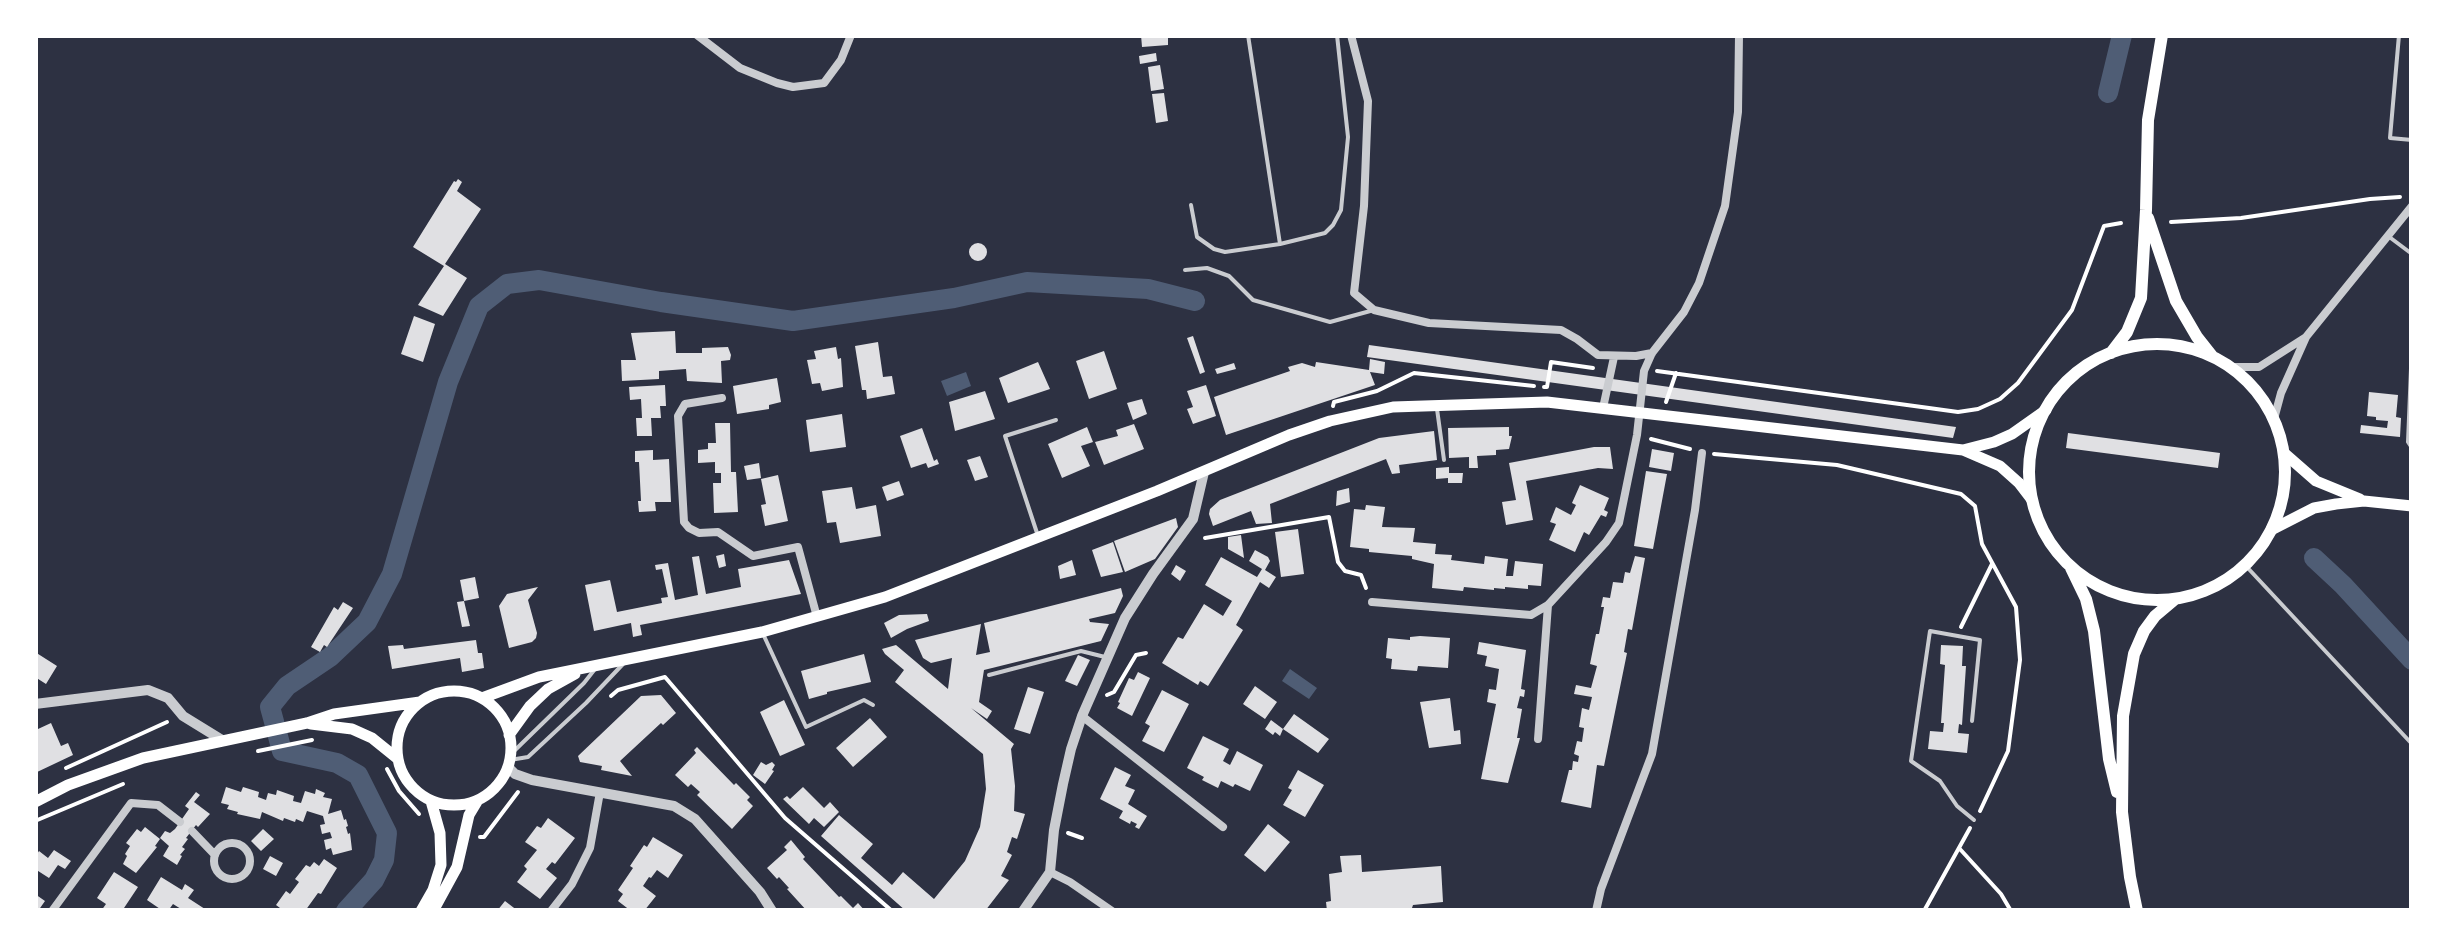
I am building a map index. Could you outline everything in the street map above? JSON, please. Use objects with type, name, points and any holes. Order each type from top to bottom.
[{"type":"main road","points":[[2110,354],[2127,332],[2141,298],[2148,120],[2162,35]]},
{"type":"main road","points":[[2146,210],[2176,301],[2212,356]]},
{"type":"main road","points":[[2161,345],[2212,356],[2248,382],[2274,420],[2284,453],[2284,493],[2271,530],[2245,566],[2212,588],[2174,600],[2118,595],[2092,583],[2070,566],[2040,524],[2030,477],[2036,431],[2066,382],[2110,354],[2161,345]]},
{"type":"main road","points":[[482,698],[540,678],[762,632],[885,597],[1289,435],[1393,407],[1524,401],[1963,450],[2000,466],[2020,482],[2032,500]]},
{"type":"main road","points":[[1963,450],[2012,434],[2046,410]]},
{"type":"main road","points":[[2284,453],[2316,481],[2364,501]]},
{"type":"main road","points":[[2271,530],[2314,508],[2364,501],[2412,506]]},
{"type":"main road","points":[[2070,566],[2086,599],[2094,631],[2109,759],[2122,812],[2137,911]]},
{"type":"main road","points":[[2122,812],[2124,716],[2134,654],[2155,616],[2174,600]]},
{"type":"main road","points":[[510,734],[548,689],[591,667]]},
{"type":"main road","points":[[303,724],[352,729],[372,738],[416,791],[446,805],[463,805],[491,792],[510,760],[510,734],[504,720],[482,698],[467,692],[435,694],[409,714],[392,762]]},
{"type":"main road","points":[[35,802],[143,758],[334,714],[420,702]]},
{"type":"main road","points":[[433,911],[456,866],[469,816],[478,800]]},
{"type":"main road","points":[[421,911],[441,865],[440,833],[431,801]]},
{"type":"street","points":[[697,35],[740,68],[793,87],[824,83],[841,60],[851,35]]},
{"type":"street","points":[[1351,35],[1368,101],[1364,206],[1354,292],[1374,310],[1429,323],[1562,330],[1598,355],[1636,356],[1652,352]]},
{"type":"street","points":[[1372,602],[1531,615],[1548,605],[1619,524],[1637,435],[1644,371],[1652,352],[1684,312],[1699,283],[1726,206],[1738,112],[1739,35]]},
{"type":"street","points":[[2274,420],[2280,393],[2306,337],[2412,206]]},
{"type":"street","points":[[2230,367],[2260,366],[2306,337]]},
{"type":"street","points":[[1603,408],[1614,356]]},
{"type":"street","points":[[722,398],[685,404],[678,416],[684,522],[700,533],[718,532],[753,556],[798,547],[816,618]]},
{"type":"street","points":[[1596,911],[1652,754],[1702,453]]},
{"type":"street","points":[[1023,911],[1050,872],[1063,784],[1106,658],[1125,618],[1193,519],[1204,472]]},
{"type":"street","points":[[1538,739],[1548,605]]},
{"type":"street","points":[[35,704],[148,690],[168,698],[183,716],[222,740]]},
{"type":"street","points":[[1084,718],[1223,827]]},
{"type":"street","points":[[510,760],[514,774],[532,780],[674,806],[695,819],[772,911]]},
{"type":"street","points":[[550,911],[572,884],[590,848],[600,792]]},
{"type":"street","points":[[52,911],[132,802],[158,805],[180,822]]},
{"type":"street","points":[[192,832],[215,855]]},
{"type":"street","points":[[234,844],[245,849],[250,865],[238,878],[226,878],[217,872],[215,855],[223,846],[234,844]]},
{"type":"street","points":[[1050,872],[1112,911]]},
{"type":"lane","points":[[1248,35],[1280,244]]},
{"type":"lane","points":[[1190,205],[1197,238],[1225,252],[1325,233],[1333,225],[1341,210],[1348,121],[1337,35]]},
{"type":"lane","points":[[2399,35],[2390,138],[2412,140]]},
{"type":"lane","points":[[2388,236],[2412,254]]},
{"type":"lane","points":[[1185,270],[1207,268],[1229,276],[1253,300],[1330,322],[1374,310]]},
{"type":"lane","points":[[2412,344],[2408,424],[2412,448]]},
{"type":"lane","points":[[1436,404],[1444,460]]},
{"type":"lane","points":[[1038,537],[1004,436],[1056,420]]},
{"type":"lane","points":[[2245,566],[2412,744]]},
{"type":"lane","points":[[1972,721],[1980,640],[1930,630],[1911,762],[1940,781],[1957,806],[1974,820]]},
{"type":"lane","points":[[762,632],[806,726],[864,700],[873,705]]},
{"type":"lane","points":[[989,675],[1081,651],[1106,658]]},
{"type":"lane","points":[[510,760],[528,757],[626,660]]},
{"type":"lane","points":[[510,760],[584,683],[591,667]]},
{"type":"path","points":[[2171,222],[2241,218],[2412,196]]},
{"type":"path","points":[[1658,371],[1958,412],[1978,409],[2000,399],[2018,383],[2072,310],[2104,226],[2122,224]]},
{"type":"path","points":[[1330,421],[1334,402],[1377,391],[1414,373],[1547,387],[1551,362],[1588,368]]},
{"type":"path","points":[[1637,435],[1702,453],[1837,465],[1961,494],[1975,506],[1982,544],[2016,608],[2020,660],[2008,751],[1994,784],[1924,910]]},
{"type":"path","points":[[1205,538],[1329,517],[1338,562],[1344,571],[1361,575],[1372,602]]},
{"type":"path","points":[[1957,636],[1992,564]]},
{"type":"path","points":[[1084,718],[1096,700],[1114,692],[1136,655],[1146,653]]},
{"type":"path","points":[[638,685],[665,677],[785,818],[892,911]]},
{"type":"path","points":[[52,775],[183,716]]},
{"type":"path","points":[[248,752],[325,737]]},
{"type":"path","points":[[392,762],[399,792],[423,818]]},
{"type":"path","points":[[35,821],[129,781]]},
{"type":"path","points":[[470,839],[484,837],[518,792]]},
{"type":"path","points":[[1959,848],[2001,894],[2010,911]]},
{"type":"water","points":[[966,372],[971,386],[947,396],[941,381]]},
{"type":"water","points":[[1290,669],[1317,688],[1309,699],[1282,681]]},
{"type":"building","points":[[1141,35],[1168,35],[1168,45],[1142,47]]},
{"type":"building","points":[[1156,53],[1157,61],[1140,64],[1139,56]]},
{"type":"building","points":[[1160,65],[1164,89],[1151,91],[1148,67]]},
{"type":"building","points":[[1164,93],[1168,121],[1156,123],[1152,94]]},
{"type":"building","points":[[458,179],[462,182],[457,191],[481,209],[445,264],[467,278],[443,316],[418,305],[444,266],[413,247]]},
{"type":"building","points":[[978,243],[987,252],[978,261],[969,252]]},
{"type":"building","points":[[414,316],[435,324],[423,362],[401,354]]},
{"type":"building","points":[[675,331],[676,353],[728,347],[730,360],[721,361],[722,383],[687,381],[686,369],[659,371],[659,379],[622,381],[621,360],[636,360],[631,333]]},
{"type":"building","points":[[1193,336],[1205,372],[1200,374],[1187,338]]},
{"type":"building","points":[[878,342],[883,377],[892,376],[895,394],[867,399],[855,346]]},
{"type":"building","points":[[1369,345],[1956,427],[1953,438],[1367,357]]},
{"type":"building","points":[[836,347],[838,359],[841,358],[843,387],[822,391],[820,383],[812,384],[807,360],[816,359],[814,351]]},
{"type":"building","points":[[1104,351],[1117,389],[1089,399],[1076,361]]},
{"type":"building","points":[[1370,359],[1385,362],[1384,374],[1370,372],[1375,385],[1226,435],[1214,397],[1290,371],[1288,367],[1302,363],[1369,370]]},
{"type":"building","points":[[1038,362],[1050,389],[1008,403],[999,378]]},
{"type":"building","points":[[1234,363],[1236,369],[1217,374],[1215,369]]},
{"type":"building","points":[[777,378],[781,402],[769,405],[769,409],[737,414],[733,386]]},
{"type":"building","points":[[665,385],[666,406],[660,406],[661,418],[651,418],[652,436],[637,436],[636,418],[642,418],[641,399],[630,400],[629,387]]},
{"type":"building","points":[[1206,385],[1216,416],[1193,424],[1187,409],[1193,407],[1187,391]]},
{"type":"building","points":[[985,391],[995,419],[955,431],[949,402]]},
{"type":"building","points":[[2369,392],[2398,395],[2396,417],[2401,418],[2400,437],[2360,433],[2361,425],[2387,428],[2388,421],[2367,416]]},
{"type":"building","points":[[1142,399],[1147,414],[1133,420],[1127,403]]},
{"type":"building","points":[[842,414],[846,447],[810,452],[806,420]]},
{"type":"building","points":[[715,423],[730,423],[731,472],[736,472],[738,512],[714,513],[713,483],[721,483],[721,473],[715,473],[715,462],[698,463],[698,450],[716,443]]},
{"type":"building","points":[[1134,424],[1144,449],[1104,465],[1095,442],[1118,436],[1116,430]]},
{"type":"building","points":[[1087,427],[1093,442],[1081,446],[1090,466],[1062,478],[1048,444]]},
{"type":"building","points":[[1509,427],[1509,449],[1496,450],[1496,455],[1477,456],[1478,468],[1469,468],[1469,457],[1449,458],[1448,428]]},
{"type":"building","points":[[922,428],[934,461],[937,459],[939,464],[911,468],[900,436]]},
{"type":"building","points":[[1434,431],[1437,460],[1399,465],[1400,473],[1392,474],[1386,459],[1270,504],[1272,523],[1256,524],[1251,511],[1213,526],[1210,509],[1220,500],[1379,438]]},
{"type":"building","points":[[2068,433],[2220,453],[2218,468],[2066,448]]},
{"type":"building","points":[[1610,447],[1613,469],[1598,468],[1526,481],[1533,520],[1506,525],[1502,502],[1516,500],[1509,463]]},
{"type":"building","points":[[1652,449],[1674,453],[1671,471],[1649,467]]},
{"type":"building","points":[[653,450],[653,460],[669,459],[671,502],[655,502],[656,511],[639,512],[639,462],[635,462],[635,451]]},
{"type":"building","points":[[980,456],[988,477],[975,481],[967,460]]},
{"type":"building","points":[[759,463],[761,478],[747,480],[744,466]]},
{"type":"building","points":[[1449,467],[1449,473],[1463,473],[1462,483],[1436,479],[1436,468]]},
{"type":"building","points":[[1646,471],[1667,474],[1653,549],[1634,546]]},
{"type":"building","points":[[778,475],[788,521],[765,526],[761,479]]},
{"type":"building","points":[[899,481],[904,495],[887,501],[882,487]]},
{"type":"building","points":[[1580,485],[1609,498],[1604,510],[1608,512],[1606,517],[1601,515],[1589,535],[1584,532],[1575,552],[1549,540],[1556,524],[1550,522],[1556,507],[1571,515]]},
{"type":"building","points":[[852,487],[856,509],[876,505],[881,536],[840,543],[836,522],[827,523],[822,491]]},
{"type":"building","points":[[1349,488],[1350,502],[1336,506],[1337,491]]},
{"type":"building","points":[[1366,505],[1385,507],[1382,527],[1415,528],[1413,542],[1436,544],[1435,554],[1452,555],[1451,560],[1484,564],[1485,556],[1508,559],[1506,576],[1513,576],[1515,561],[1543,564],[1541,586],[1494,590],[1464,587],[1463,591],[1432,588],[1434,564],[1412,556],[1350,547],[1354,509],[1365,510]]},
{"type":"building","points":[[1176,518],[1178,527],[1155,559],[1125,572],[1114,541]]},
{"type":"building","points":[[1298,529],[1304,574],[1281,577],[1275,532]]},
{"type":"building","points":[[1241,535],[1244,558],[1228,549],[1228,537]]},
{"type":"building","points":[[1113,542],[1123,572],[1101,577],[1092,550]]},
{"type":"building","points":[[1255,550],[1268,557],[1265,570],[1276,577],[1269,588],[1260,582],[1236,625],[1243,630],[1208,686],[1200,681],[1198,685],[1162,663],[1178,637],[1183,639],[1204,604],[1223,616],[1232,601],[1205,585],[1221,557],[1257,577],[1262,569],[1249,561]]},
{"type":"building","points":[[724,554],[726,566],[719,568],[716,556]]},
{"type":"building","points":[[699,556],[706,594],[741,587],[738,569],[789,560],[801,594],[640,625],[642,635],[633,637],[631,623],[594,631],[585,585],[610,580],[617,612],[662,603],[661,598],[668,597],[662,569],[656,570],[655,565],[668,563],[675,600],[698,595],[692,557]]},
{"type":"building","points":[[1635,556],[1645,558],[1604,766],[1597,765],[1591,808],[1561,802],[1569,770],[1573,761],[1578,762],[1579,756],[1574,754],[1577,741],[1582,742],[1582,708],[1589,710],[1592,697],[1574,694],[1576,685],[1591,688],[1597,666],[1590,664],[1599,634],[1603,597],[1610,598],[1613,582],[1623,583]]},
{"type":"building","points":[[1072,560],[1076,575],[1060,579],[1058,566]]},
{"type":"building","points":[[1176,565],[1186,571],[1180,581],[1171,574]]},
{"type":"building","points":[[475,577],[479,598],[464,601],[460,580]]},
{"type":"building","points":[[538,587],[528,600],[536,638],[509,648],[499,606],[507,594]]},
{"type":"building","points":[[1121,588],[1123,596],[1115,613],[1089,619],[1109,624],[1101,641],[984,670],[979,702],[992,711],[987,719],[971,708],[1014,744],[1014,811],[1025,814],[1017,839],[1012,837],[1007,852],[1012,855],[1001,876],[1009,880],[985,911],[906,911],[821,836],[839,815],[873,844],[861,858],[892,885],[903,872],[934,899],[965,861],[980,827],[986,789],[983,754],[895,682],[904,670],[882,649],[896,645],[948,689],[952,658],[931,663],[923,658],[915,640],[981,624],[976,655],[990,652],[984,623]]},
{"type":"building","points":[[464,601],[470,626],[462,627],[457,602]]},
{"type":"building","points":[[343,602],[353,608],[327,647],[324,645],[320,652],[311,647],[334,607],[338,610]]},
{"type":"building","points":[[927,614],[929,621],[891,638],[884,623],[899,615]]},
{"type":"building","points":[[1420,636],[1450,638],[1448,668],[1391,669],[1392,659],[1386,658],[1388,638],[1410,640]]},
{"type":"building","points":[[476,640],[484,668],[462,672],[460,658],[392,669],[388,646],[403,645],[404,649]]},
{"type":"building","points":[[1479,642],[1526,650],[1521,689],[1525,690],[1524,697],[1520,696],[1517,708],[1522,709],[1520,738],[1508,783],[1481,779],[1496,704],[1487,702],[1489,689],[1496,690],[1499,669],[1485,666],[1487,656],[1477,654]]},
{"type":"building","points":[[1941,645],[1963,646],[1962,666],[1966,666],[1962,725],[1959,724],[1958,733],[1969,734],[1967,753],[1928,749],[1930,731],[1943,732],[1945,665],[1940,664]]},
{"type":"building","points":[[35,652],[57,666],[46,684],[35,677]]},
{"type":"building","points":[[864,654],[871,682],[809,699],[801,671]]},
{"type":"building","points":[[1078,655],[1090,660],[1077,686],[1065,681]]},
{"type":"building","points":[[1138,672],[1150,678],[1132,716],[1117,708],[1129,678],[1134,680]]},
{"type":"building","points":[[1255,686],[1277,702],[1265,719],[1243,704]]},
{"type":"building","points":[[1028,687],[1044,692],[1030,734],[1014,729]]},
{"type":"building","points":[[1162,690],[1189,704],[1164,752],[1142,741],[1150,726],[1145,723]]},
{"type":"building","points":[[661,695],[676,713],[620,761],[632,776],[580,762],[578,756],[641,696]]},
{"type":"building","points":[[1450,698],[1454,731],[1460,730],[1461,744],[1429,748],[1420,702]]},
{"type":"building","points":[[784,700],[805,745],[780,756],[760,712]]},
{"type":"building","points":[[1294,714],[1329,739],[1318,753],[1283,729]]},
{"type":"building","points":[[870,718],[887,737],[853,767],[836,748]]},
{"type":"building","points":[[1271,720],[1283,729],[1280,736],[1265,729]]},
{"type":"building","points":[[35,723],[38,729],[51,723],[61,746],[68,743],[73,755],[35,773]]},
{"type":"building","points":[[1203,736],[1229,749],[1223,761],[1230,765],[1237,751],[1263,765],[1250,791],[1221,781],[1218,788],[1187,768]]},
{"type":"building","points":[[697,747],[750,797],[747,800],[753,806],[732,829],[697,795],[700,792],[675,775]]},
{"type":"building","points":[[761,762],[775,765],[765,784],[753,775]]},
{"type":"building","points":[[1115,767],[1131,775],[1125,786],[1135,790],[1128,804],[1147,816],[1139,829],[1137,824],[1119,818],[1123,811],[1100,799]]},
{"type":"building","points":[[1298,770],[1324,785],[1305,817],[1283,805]]},
{"type":"building","points":[[226,787],[259,792],[258,797],[266,800],[268,793],[276,795],[277,790],[301,803],[305,791],[315,794],[316,789],[325,793],[323,797],[332,799],[328,814],[341,810],[346,819],[352,850],[333,855],[331,848],[326,850],[324,840],[332,838],[330,832],[322,834],[323,816],[307,811],[303,822],[295,822],[262,812],[260,819],[227,809],[229,805],[221,803]]},
{"type":"building","points":[[803,787],[824,808],[830,802],[839,812],[824,827],[814,818],[809,824],[783,799],[790,799]]},
{"type":"building","points":[[196,792],[200,795],[194,802],[210,814],[186,838],[177,865],[163,856],[169,846],[160,838],[165,831],[175,829]]},
{"type":"building","points":[[548,818],[575,838],[555,864],[552,862],[546,869],[557,878],[540,899],[517,882],[537,850],[525,842]]},
{"type":"building","points":[[1268,824],[1290,842],[1265,872],[1244,855]]},
{"type":"building","points":[[145,827],[160,839],[136,873],[123,864],[130,846],[126,843],[137,829],[141,832]]},
{"type":"building","points":[[263,829],[274,839],[261,851],[251,841]]},
{"type":"building","points":[[653,837],[683,855],[668,878],[657,870],[649,877],[643,886],[656,896],[644,911],[631,911],[618,901],[623,894],[618,890],[633,868],[630,866]]},
{"type":"building","points":[[791,840],[803,859],[839,897],[853,908],[858,903],[865,911],[807,911],[767,868],[787,850],[784,847]]},
{"type":"building","points":[[54,850],[71,861],[65,869],[58,865],[49,878],[35,869],[35,857],[39,851],[48,858]]},
{"type":"building","points":[[1361,855],[1362,872],[1441,866],[1443,902],[1413,905],[1411,911],[1327,911],[1326,902],[1331,901],[1329,874],[1342,872],[1340,856]]},
{"type":"building","points":[[270,856],[283,863],[276,876],[263,869]]},
{"type":"building","points":[[324,859],[337,868],[321,894],[305,911],[277,911],[280,908],[276,905],[299,882],[295,879],[306,865],[310,867],[314,862],[319,866]]},
{"type":"building","points":[[114,872],[138,887],[122,911],[101,911],[106,904],[97,898]]},
{"type":"building","points":[[161,877],[182,890],[185,884],[194,890],[188,898],[208,911],[180,911],[173,904],[163,911],[147,900]]},
{"type":"building","points":[[35,894],[45,901],[38,911],[35,911]]},
{"type":"building","points":[[505,901],[518,911],[497,911]]},
{"type":"waterway","points":[[2108,93],[2122,35]]},
{"type":"waterway","points":[[346,911],[374,880],[384,860],[387,833],[358,775],[337,763],[282,751],[270,707],[287,686],[330,657],[367,622],[392,574],[448,382],[479,306],[507,284],[539,280],[793,321],[954,298],[1027,282],[1148,289],[1195,301]]},
{"type":"waterway","points":[[2314,558],[2412,660]]}]
